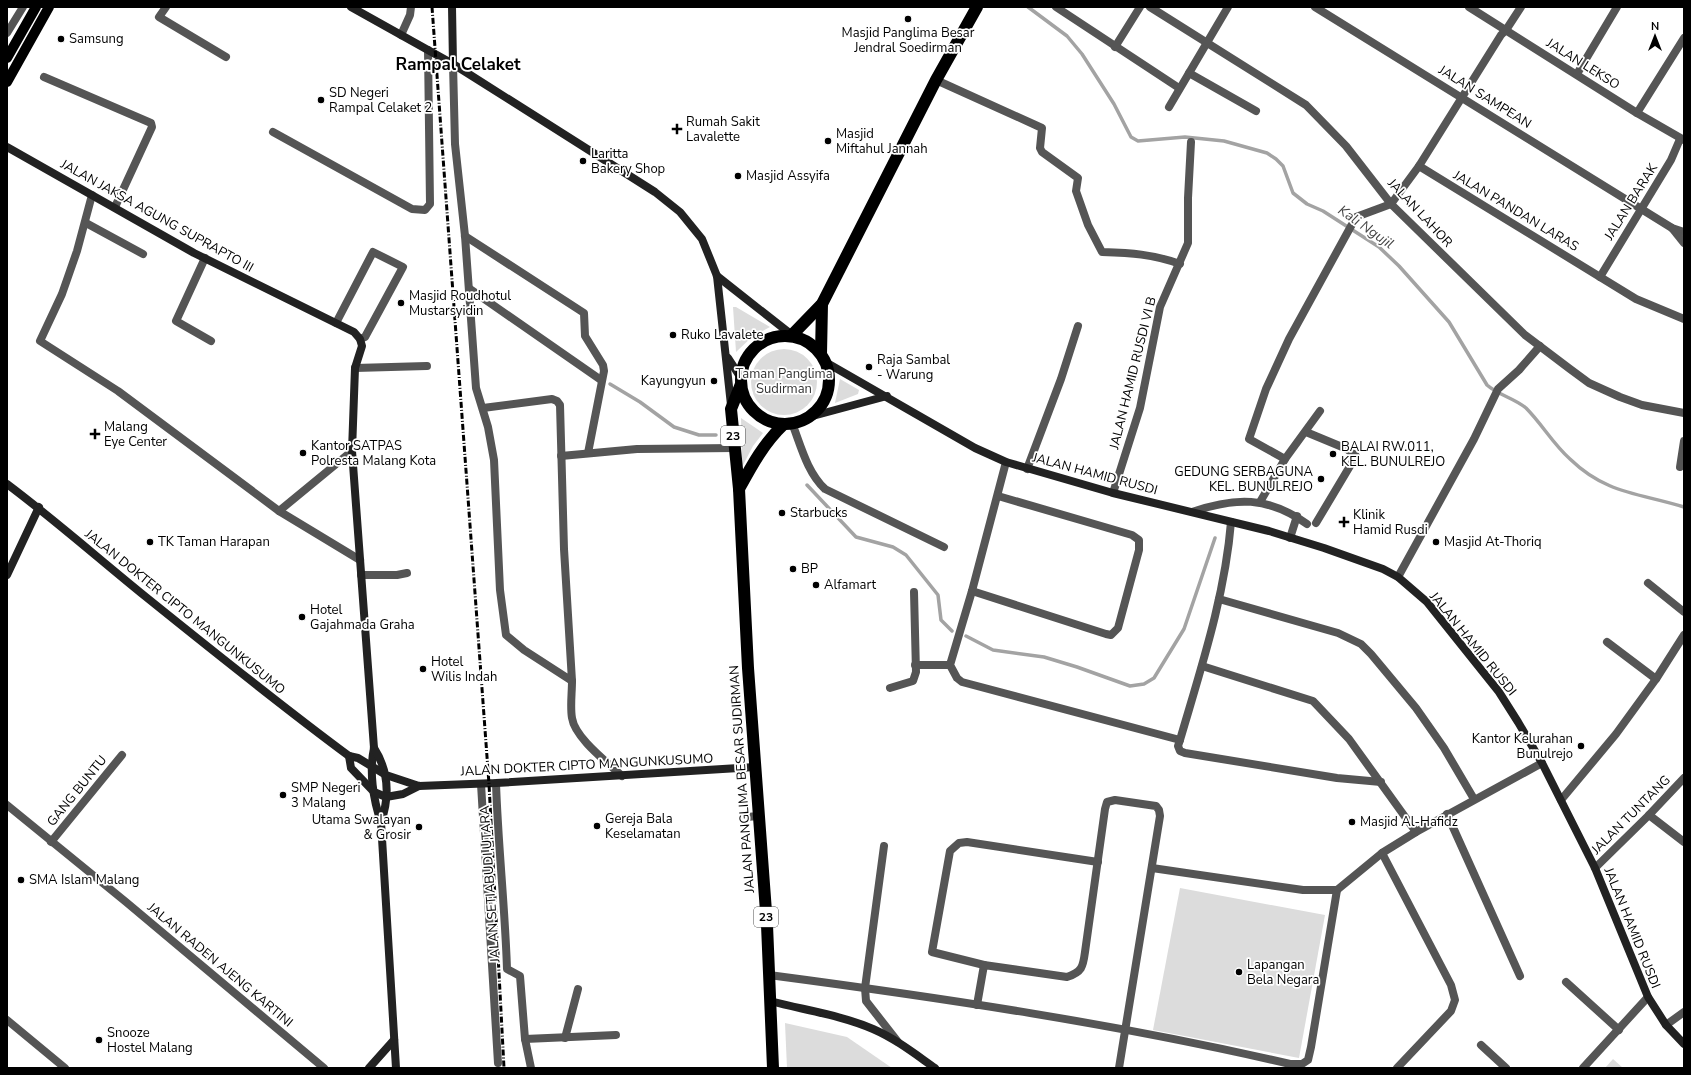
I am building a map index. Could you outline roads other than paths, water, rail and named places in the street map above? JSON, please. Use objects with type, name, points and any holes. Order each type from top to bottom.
[{"type":"highway","points":[[824,359],[812,345],[792,336],[822,304],[936,80],[977,7]]},
{"type":"highway","points":[[788,423],[809,417],[822,404],[829,387],[829,375],[824,359],[822,304]]},
{"type":"highway","name":"23","points":[[788,423],[770,421],[758,415],[743,396],[741,381],[747,356],[755,348],[768,339],[792,336]]},
{"type":"highway","name":"JALAN PANGLIMA BESAR SUDIRMAN","points":[[741,381],[732,411],[734,448],[739,489],[741,549],[769,975],[773,1068]]},
{"type":"highway","name":"23","points":[[739,489],[756,458],[788,423]]},
{"type":"main road","points":[[7,58],[36,7]]},
{"type":"main road","points":[[7,82],[49,7]]},
{"type":"street","points":[[7,33],[10,22],[23,7]]},
{"type":"street","points":[[166,7],[159,17],[226,57]]},
{"type":"street","points":[[350,7],[453,64],[661,197],[680,212],[702,239],[717,276],[732,411]]},
{"type":"street","points":[[401,34],[410,16],[411,7]]},
{"type":"street","points":[[452,7],[455,144],[466,236],[476,388],[483,408],[494,460],[500,590],[506,635],[524,650],[572,681]]},
{"type":"street","points":[[1056,7],[1179,88]]},
{"type":"street","points":[[1115,47],[1140,7]]},
{"type":"street","name":"JALAN LAHOR","points":[[1150,7],[1306,105],[1346,146],[1391,204],[1487,300],[1540,346],[1589,383],[1608,392],[1642,405],[1684,413]]},
{"type":"street","points":[[1169,107],[1228,7]]},
{"type":"street","name":"JALAN SAMPEAN","points":[[1315,7],[1463,97],[1672,228]]},
{"type":"street","name":"JALAN LEKSO","points":[[1469,7],[1682,140]]},
{"type":"street","points":[[1285,459],[1250,439],[1266,389],[1289,338],[1345,233],[1356,217],[1391,204],[1419,166],[1501,35],[1521,7]]},
{"type":"street","points":[[1577,74],[1618,7]]},
{"type":"street","points":[[10,22],[23,30]]},
{"type":"street","points":[[1638,113],[1684,40]]},
{"type":"street","points":[[273,132],[412,209],[425,210],[430,204],[428,50]]},
{"type":"street","points":[[1189,73],[1256,111]]},
{"type":"street","points":[[44,77],[151,123],[152,127],[116,207]]},
{"type":"street","points":[[936,80],[1042,128],[1040,148],[1042,152],[1078,178],[1076,191],[1088,225],[1102,252],[1140,253],[1161,257],[1180,264]]},
{"type":"street","name":"JALAN BARAK","points":[[1600,277],[1682,140]]},
{"type":"street","name":"JALAN HAMID RUSDI VI B","points":[[1113,493],[1140,408],[1160,307],[1188,243],[1188,198],[1191,142]]},
{"type":"street","name":"JALAN JAKSA AGUNG SUPRAPTO III","points":[[7,147],[205,258],[354,332],[360,339]]},
{"type":"street","name":"JALAN PANDAN LARAS","points":[[1419,166],[1651,307],[1684,320]]},
{"type":"street","points":[[92,195],[86,223],[62,294],[40,341],[118,391],[280,511],[360,560]]},
{"type":"street","points":[[86,223],[143,254]]},
{"type":"street","points":[[1672,228],[1684,232]]},
{"type":"street","points":[[1672,228],[1684,243]]},
{"type":"street","points":[[466,236],[584,313],[585,336],[603,365],[604,371],[601,380],[588,453]]},
{"type":"street","points":[[336,323],[373,252],[403,267],[365,337],[360,339],[362,346],[355,368],[352,451],[374,748],[374,792],[381,822],[396,1068]]},
{"type":"street","points":[[205,258],[176,321],[211,341]]},
{"type":"street","points":[[717,276],[792,336]]},
{"type":"street","points":[[470,289],[601,380]]},
{"type":"street","points":[[1027,469],[1061,379],[1078,326]]},
{"type":"street","points":[[1398,577],[1474,439],[1498,389],[1520,370],[1540,346]]},
{"type":"street","points":[[726,356],[741,381]]},
{"type":"street","name":"JALAN HAMID RUSDI","points":[[824,359],[975,448],[1006,462],[1113,493],[1290,538],[1324,548],[1383,569],[1398,577],[1427,602],[1499,692],[1542,763],[1595,868],[1648,997],[1666,1025],[1684,1044]]},
{"type":"street","points":[[355,368],[427,366]]},
{"type":"street","points":[[809,417],[887,396]]},
{"type":"street","points":[[483,408],[552,399],[557,401],[560,405],[561,456],[564,495],[564,549],[572,681],[572,718],[575,728],[581,736],[622,776]]},
{"type":"street","points":[[1260,502],[1285,459],[1320,411]]},
{"type":"street","points":[[788,423],[809,469],[818,483],[825,489],[944,547]]},
{"type":"street","points":[[1306,432],[1347,449],[1356,456],[1316,523]]},
{"type":"street","points":[[1680,467],[1684,440]]},
{"type":"street","points":[[561,456],[637,449],[734,448]]},
{"type":"street","points":[[280,511],[352,451]]},
{"type":"street","points":[[1006,462],[972,591],[950,665],[957,678],[962,682],[1180,740]]},
{"type":"street","name":"JALAN DOKTER CIPTO MANGUNKUSUMO","points":[[7,484],[39,507],[145,596],[278,703],[349,756],[358,758],[386,775],[420,786],[481,784],[755,767]]},
{"type":"street","points":[[972,591],[1106,634],[1111,635],[1118,628],[1139,550],[1139,540],[1132,535],[998,496]]},
{"type":"street","points":[[1192,512],[1216,504],[1245,501],[1260,502],[1284,509],[1297,516],[1307,524]]},
{"type":"street","points":[[7,575],[39,507]]},
{"type":"street","points":[[1290,538],[1297,516]]},
{"type":"street","points":[[1231,522],[1228,559],[1220,599],[1178,746],[1180,751],[1185,754],[1338,778],[1381,782]]},
{"type":"street","points":[[361,575],[398,575],[407,573]]},
{"type":"street","points":[[1648,584],[1684,612]]},
{"type":"street","points":[[890,688],[913,681],[915,665],[914,592]]},
{"type":"street","points":[[1220,599],[1338,633],[1361,644],[1372,654],[1416,708],[1444,748],[1474,799]]},
{"type":"street","points":[[1561,800],[1616,734],[1656,679],[1684,635]]},
{"type":"street","points":[[1607,642],[1656,679]]},
{"type":"street","points":[[915,665],[950,665]]},
{"type":"street","points":[[1202,666],[1313,701],[1349,739],[1416,832]]},
{"type":"street","points":[[374,748],[381,758],[386,775],[385,809],[381,822]]},
{"type":"street","name":"GANG BUNTU","points":[[51,842],[122,755]]},
{"type":"street","name":"JALAN DOKTER CIPTO MANGUNKUSUMO","points":[[349,756],[352,768],[374,792],[386,797],[403,794],[420,786]]},
{"type":"street","points":[[1152,868],[1303,890],[1337,890],[1382,853],[1447,814],[1542,763]]},
{"type":"street","name":"JALAN TUNTANG","points":[[1595,868],[1650,815],[1684,778]]},
{"type":"street","name":"JALAN SETIABUDI UTARA","points":[[496,783],[498,850],[506,920],[508,970],[520,976],[525,1039]]},
{"type":"street","points":[[481,784],[498,1063]]},
{"type":"street","points":[[1098,862],[967,842],[954,846],[950,851],[932,952],[984,965],[1067,976],[1077,974],[1083,965],[1107,802],[1115,800],[1156,806],[1159,810],[1152,868],[1119,1068]]},
{"type":"street","name":"JALAN RADEN AJENG KARTINI","points":[[7,805],[126,902],[324,1068]]},
{"type":"street","points":[[1447,814],[1520,976]]},
{"type":"street","points":[[1650,815],[1684,842]]},
{"type":"street","points":[[746,817],[759,816]]},
{"type":"street","points":[[884,846],[864,988],[866,1001],[898,1042]]},
{"type":"street","points":[[1382,853],[1451,985],[1454,1000],[1451,1011],[1397,1068]]},
{"type":"street","points":[[769,975],[977,1005],[1125,1030],[1290,1064],[1302,1064],[1308,1060],[1311,1047],[1337,890]]},
{"type":"street","points":[[977,1005],[984,965]]},
{"type":"street","points":[[1566,982],[1619,1030]]},
{"type":"street","points":[[565,1038],[578,990]]},
{"type":"street","points":[[1583,1068],[1648,997]]},
{"type":"street","points":[[770,1002],[855,1022],[873,1029],[898,1042],[935,1068]]},
{"type":"street","points":[[1666,1025],[1684,1012]]},
{"type":"street","points":[[7,1020],[65,1068]]},
{"type":"street","points":[[530,1068],[525,1039],[616,1035]]},
{"type":"street","points":[[369,1068],[394,1040]]},
{"type":"street","points":[[1482,1045],[1506,1068]]},
{"type":"waterway","name":"Kali Ngujil","points":[[1028,7],[1067,36],[1082,54],[1114,104],[1131,137],[1138,141],[1185,137],[1224,141],[1267,153],[1276,159],[1283,166],[1293,193],[1307,204],[1323,211],[1379,247],[1399,266],[1449,322],[1487,385],[1526,408],[1564,453],[1583,471],[1610,486],[1624,491],[1684,507]]},
{"type":"waterway","points":[[610,384],[640,402],[674,427],[699,435],[716,435]]},
{"type":"waterway","points":[[807,485],[856,537],[893,547],[906,555],[938,595],[941,620],[952,631]]},
{"type":"waterway","points":[[966,636],[993,650],[1044,657],[1130,686],[1144,684],[1154,678],[1184,629],[1215,538]]},
{"type":"railway","points":[[432,7],[489,784],[504,1068]]},
{"type":"place","name":"Masjid Panglima Besar Jendral Soedirman","points":[[908,19]]},
{"type":"place","name":"Samsung","points":[[61,39]]},
{"type":"place","name":"SD Negeri Rampal Celaket 2","points":[[321,100]]},
{"type":"place","name":"Rumah Sakit Lavalette","points":[[677,129]]},
{"type":"place","name":"Masjid Miftahul Jannah","points":[[828,141]]},
{"type":"place","name":"Laritta Bakery Shop","points":[[583,161]]},
{"type":"place","name":"Masjid Assyifa","points":[[738,176]]},
{"type":"place","name":"Masjid Roudhotul Mustarsyidin","points":[[401,303]]},
{"type":"place","name":"Ruko Lavalete","points":[[673,335]]},
{"type":"place","name":"Raja Sambal - Warung","points":[[869,367]]},
{"type":"place","name":"Kayungyun","points":[[714,381]]},
{"type":"place","name":"Malang Eye Center","points":[[95,434]]},
{"type":"place","name":"Kantor SATPAS Polresta Malang Kota","points":[[303,453]]},
{"type":"place","name":"BALAI RW.011, KEL. BUNULREJO","points":[[1333,454]]},
{"type":"place","name":"GEDUNG SERBAGUNA KEL. BUNULREJO","points":[[1321,479]]},
{"type":"place","name":"Starbucks","points":[[782,513]]},
{"type":"place","name":"Klinik Hamid Rusdi","points":[[1344,522]]},
{"type":"place","name":"TK Taman Harapan","points":[[150,542]]},
{"type":"place","name":"Masjid At-Thoriq","points":[[1436,542]]},
{"type":"place","name":"BP","points":[[793,569]]},
{"type":"place","name":"Alfamart","points":[[816,585]]},
{"type":"place","name":"Hotel Gajahmada Graha","points":[[302,617]]},
{"type":"place","name":"Hotel Wilis Indah","points":[[423,669]]},
{"type":"place","name":"Kantor Kelurahan Bunulrejo","points":[[1581,746]]},
{"type":"place","name":"SMP Negeri 3 Malang","points":[[283,795]]},
{"type":"place","name":"Masjid Al-Hafidz","points":[[1352,822]]},
{"type":"place","name":"Gereja Bala Keselamatan","points":[[597,826]]},
{"type":"place","name":"Utama Swalayan & Grosir","points":[[419,827]]},
{"type":"place","name":"SMA Islam Malang","points":[[21,880]]},
{"type":"place","name":"Lapangan Bela Negara","points":[[1239,972]]},
{"type":"place","name":"Snooze Hostel Malang","points":[[99,1040]]},
{"type":"district","name":"Rampal Celaket","points":[[458,64]]},
{"type":"park label","name":"Taman Panglima Sudirman","points":[[784,382]]}]
